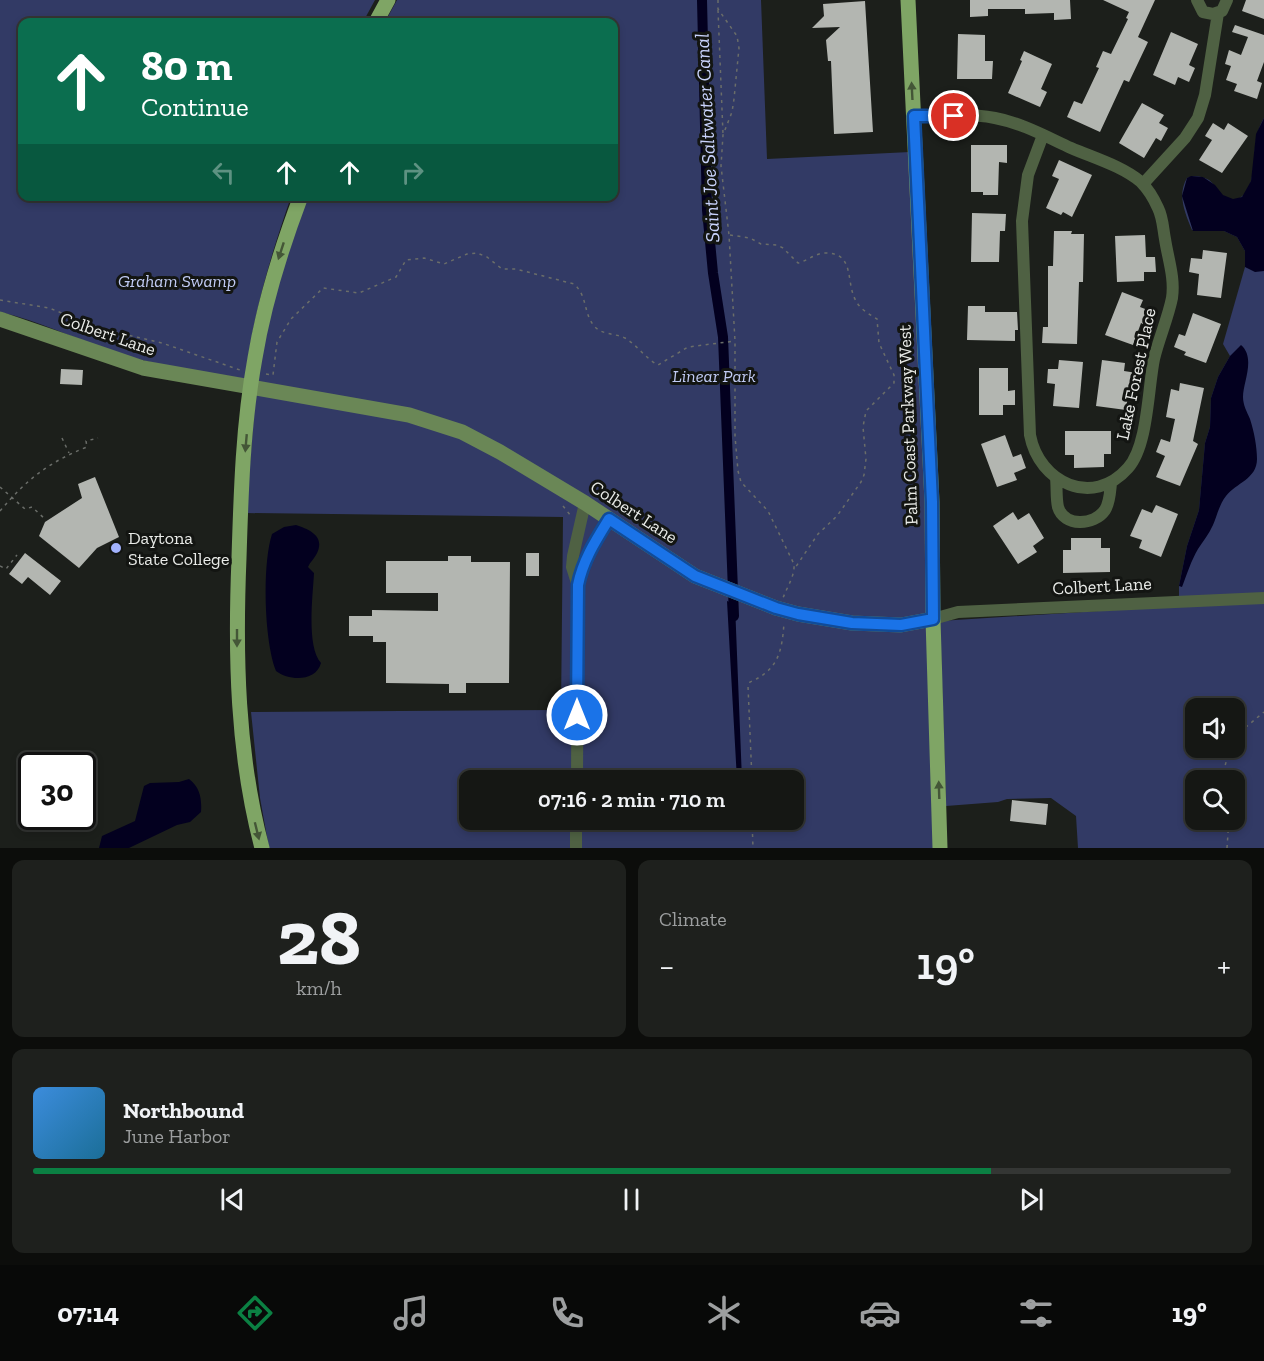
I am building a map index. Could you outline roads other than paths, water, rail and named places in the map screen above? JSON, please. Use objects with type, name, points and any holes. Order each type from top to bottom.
[{"type":"main road","points":[[378,18],[388,0]]},
{"type":"main road","name":"Palm Coast Parkway West","points":[[908,0],[932,502],[940,848]]},
{"type":"main road","points":[[262,848],[245,762],[240,702],[237,646],[241,496],[252,379],[279,257],[299,201]]},
{"type":"street","points":[[1197,0],[1203,12],[1213,14],[1225,7],[1227,0]]},
{"type":"street","points":[[1143,184],[1185,138],[1197,118],[1204,95],[1218,13]]},
{"type":"street","name":"Lake Forest Place","points":[[914,116],[978,116],[1015,124],[1120,170],[1143,184],[1155,202],[1161,217],[1172,270],[1173,289],[1154,360],[1139,448],[1128,468],[1111,483]]},
{"type":"street","points":[[1043,135],[1031,165],[1024,195],[1022,239],[1030,435],[1032,446],[1040,462],[1056,478],[1084,487],[1111,483],[1104,511],[1094,520],[1080,523],[1072,521],[1061,513],[1057,500],[1056,478]]},
{"type":"street","name":"Colbert Lane","points":[[0,319],[132,365],[272,382],[409,414],[446,426],[500,452],[585,503],[695,576],[752,600],[784,610],[823,618],[901,625],[958,612],[1264,598]]},
{"type":"street","points":[[578,585],[572,567],[585,503]]},
{"type":"street","points":[[577,770],[578,585],[581,568],[587,555],[609,519]]},
{"type":"street","points":[[576,830],[576,848]]},
{"type":"waterway","name":"Saint Joe Saltwater Canal","points":[[702,0],[707,210],[713,273],[723,337],[734,616]]},
{"type":"place","name":"Daytona State College","points":[[116,548]]},
{"type":"park label","name":"Graham Swamp","points":[[177,281]]},
{"type":"park label","name":"Linear Park","points":[[714,376]]}]
